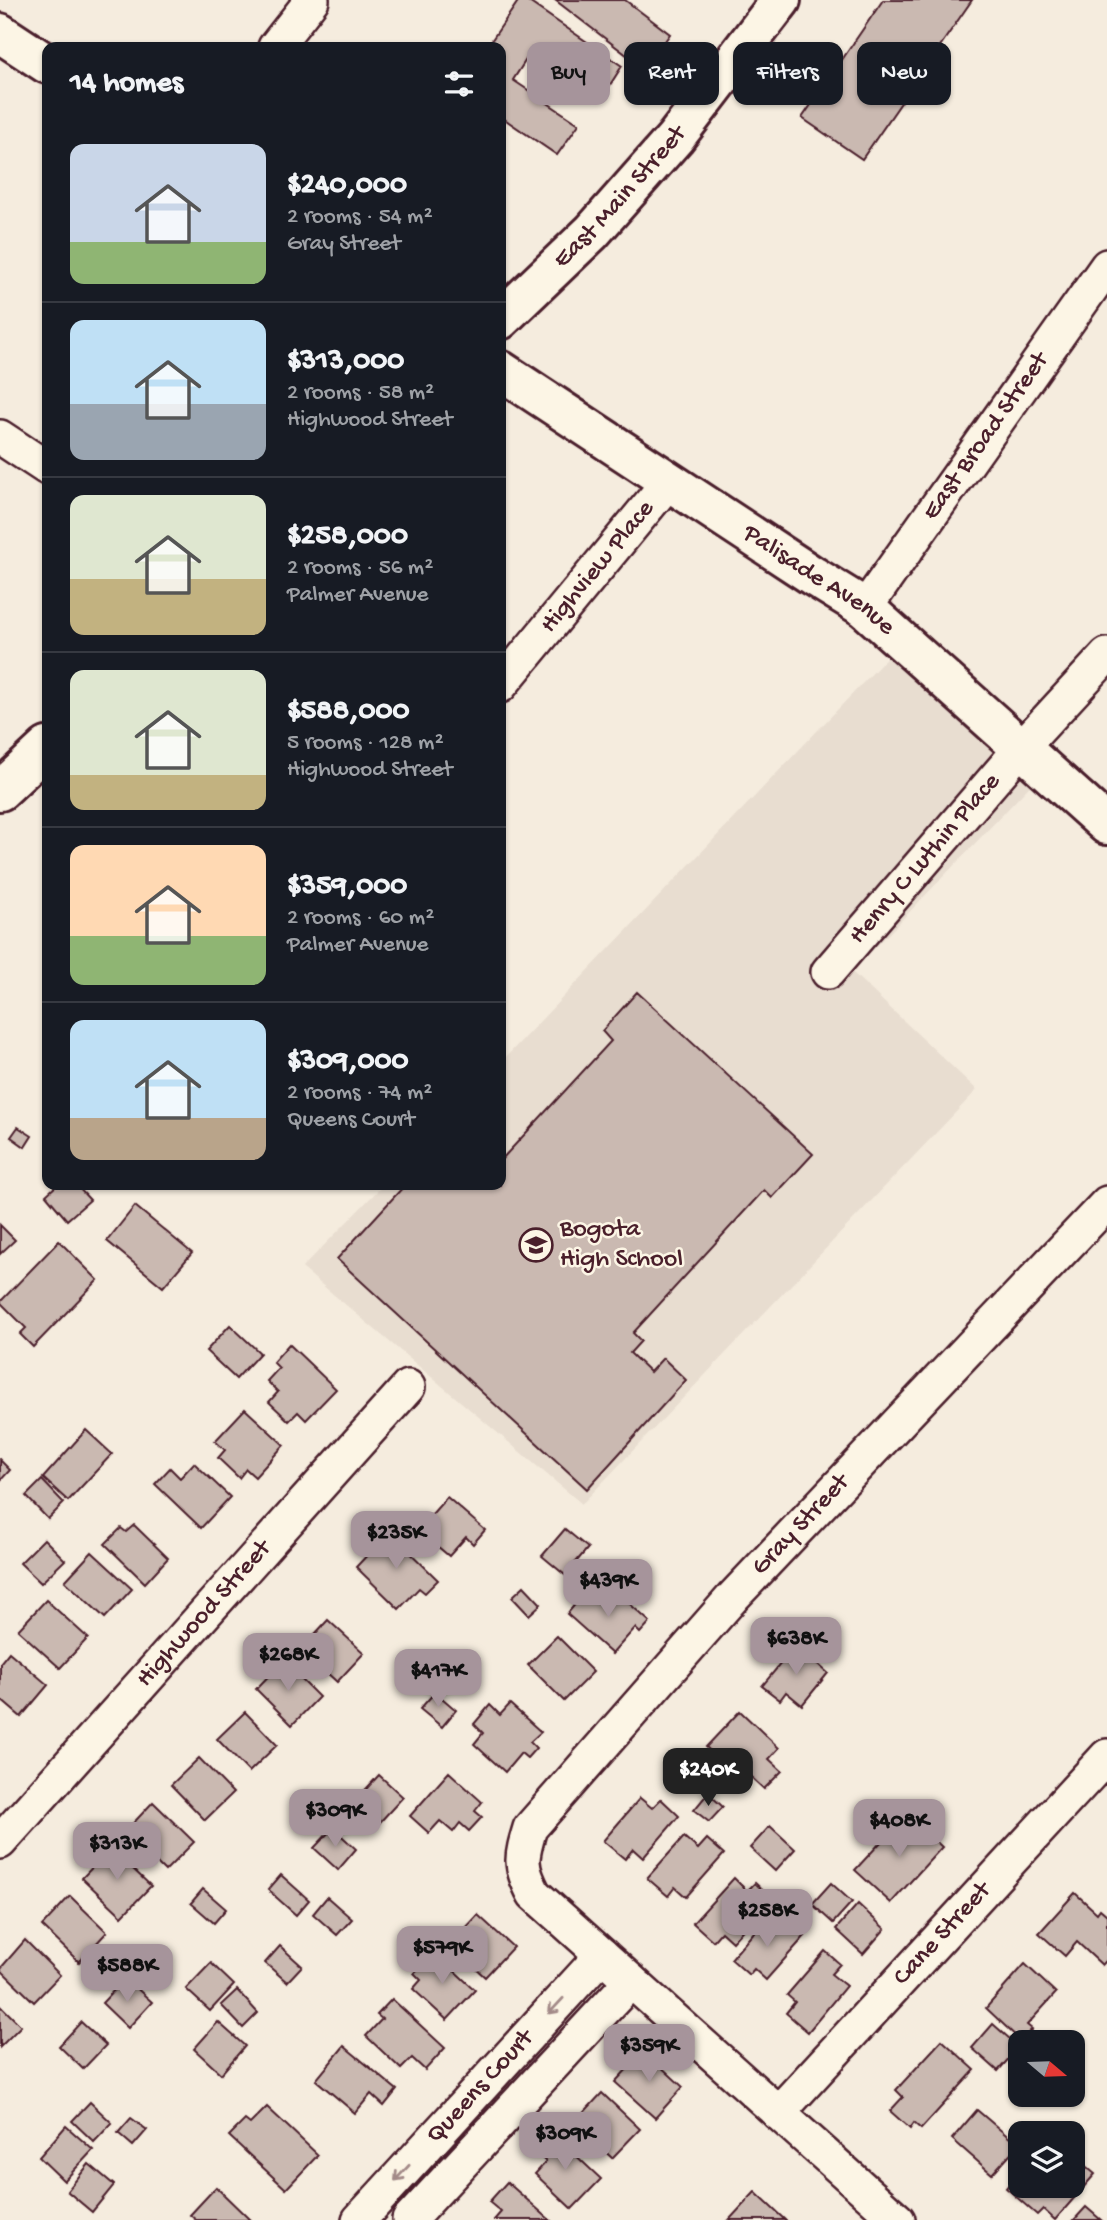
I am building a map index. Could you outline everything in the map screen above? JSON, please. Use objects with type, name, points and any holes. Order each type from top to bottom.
[{"type":"street","points":[[279,42],[312,0]]},
{"type":"street","name":"East Main Street","points":[[506,314],[593,232],[675,138],[781,0]]},
{"type":"street","points":[[0,33],[42,61]]},
{"type":"street","name":"East Broad Street","points":[[865,608],[1107,266]]},
{"type":"street","name":"Palisade Avenue","points":[[506,374],[865,608],[1107,825]]},
{"type":"street","points":[[0,437],[42,465]]},
{"type":"street","name":"Highview Place","points":[[506,679],[668,481]]},
{"type":"street","name":"Henry C Luthin Place","points":[[828,972],[1022,747],[1107,655]]},
{"type":"street","points":[[3,783],[42,751]]},
{"type":"street","name":"Gray Street","points":[[898,2220],[534,1894],[524,1876],[522,1855],[530,1828],[733,1597],[1107,1203]]},
{"type":"street","name":"Highwood Street","points":[[0,1842],[408,1387]]},
{"type":"street","name":"Cane Street","points":[[778,2113],[1107,1756]]},
{"type":"street","name":"Queens Court","points":[[359,2220],[602,1955]]},
{"type":"street","name":"Queens Court","points":[[409,2220],[631,1981]]},
{"type":"shaded area","points":[[903,641],[1046,769],[852,972],[977,1090],[582,1504],[302,1268],[378,1190],[506,1190],[506,1057]]},
{"type":"building","points":[[519,0],[526,0],[587,42],[527,42],[527,58],[513,80],[527,89],[527,105],[550,105],[579,124],[557,155],[506,120],[506,42],[490,42]]},
{"type":"building","points":[[555,0],[625,0],[670,34],[664,42],[624,42],[624,53]]},
{"type":"building","points":[[883,0],[972,0],[943,42],[857,42],[857,105],[899,105],[862,159],[802,118],[811,105],[843,105],[843,58]]},
{"type":"building","points":[[610,58],[622,66],[610,85]]},
{"type":"building","points":[[637,992],[813,1154],[772,1198],[764,1190],[633,1333],[641,1341],[630,1353],[650,1372],[663,1358],[686,1380],[587,1489],[337,1259],[400,1190],[506,1190],[506,1155],[611,1041],[602,1031]]},
{"type":"building","points":[[18,1127],[32,1136],[25,1147],[11,1137]]},
{"type":"building","points":[[52,1190],[81,1190],[90,1200],[67,1220],[46,1195]]},
{"type":"building","points":[[135,1206],[192,1253],[163,1287],[107,1241]]},
{"type":"building","points":[[0,1225],[15,1240],[0,1254]]},
{"type":"building","points":[[59,1241],[98,1280],[33,1347],[20,1334],[26,1328],[0,1302]]},
{"type":"building","points":[[230,1325],[260,1353],[236,1379],[206,1351]]},
{"type":"building","points":[[289,1344],[336,1389],[306,1420],[298,1412],[289,1421],[269,1402],[278,1392],[267,1381],[279,1368],[273,1362]]},
{"type":"building","points":[[245,1409],[284,1445],[255,1477],[246,1469],[239,1478],[218,1458],[225,1450],[215,1441]]},
{"type":"building","points":[[86,1430],[112,1454],[68,1501],[43,1478]]},
{"type":"building","points":[[0,1460],[10,1470],[0,1481]]},
{"type":"building","points":[[194,1463],[230,1497],[201,1528],[155,1484],[170,1468],[180,1478]]},
{"type":"building","points":[[42,1480],[64,1503],[48,1519],[26,1496]]},
{"type":"building","points":[[447,1497],[485,1530],[473,1544],[466,1537],[449,1556],[418,1530]]},
{"type":"building","points":[[134,1525],[168,1558],[145,1583],[105,1544],[121,1528],[126,1532]]},
{"type":"building","points":[[565,1529],[588,1548],[565,1575],[542,1556]]},
{"type":"building","points":[[389,1532],[438,1580],[425,1593],[419,1588],[399,1609],[356,1567]]},
{"type":"building","points":[[44,1539],[65,1560],[41,1583],[20,1563]]},
{"type":"building","points":[[92,1552],[132,1589],[105,1618],[65,1581]]},
{"type":"building","points":[[524,1586],[541,1604],[529,1615],[512,1597]]},
{"type":"building","points":[[611,1587],[650,1622],[640,1633],[635,1628],[612,1654],[567,1614],[586,1591],[598,1602]]},
{"type":"building","points":[[46,1600],[88,1638],[60,1668],[18,1630]]},
{"type":"building","points":[[328,1620],[364,1653],[337,1682],[301,1649]]},
{"type":"building","points":[[557,1636],[593,1672],[564,1701],[528,1665]]},
{"type":"building","points":[[796,1645],[828,1673],[802,1705],[786,1692],[780,1700],[762,1686]]},
{"type":"building","points":[[9,1652],[48,1685],[21,1717],[0,1699],[0,1663]]},
{"type":"building","points":[[283,1661],[319,1697],[292,1725],[256,1689]]},
{"type":"building","points":[[435,1692],[456,1710],[442,1727],[420,1709]]},
{"type":"building","points":[[510,1704],[541,1732],[530,1742],[536,1748],[527,1758],[521,1753],[505,1772],[474,1744],[483,1733],[474,1724],[490,1705],[500,1715]]},
{"type":"building","points":[[740,1711],[779,1748],[769,1759],[782,1771],[764,1789],[728,1756],[722,1762],[706,1747]]},
{"type":"building","points":[[245,1712],[277,1745],[249,1772],[217,1739]]},
{"type":"building","points":[[199,1758],[233,1793],[205,1820],[171,1785]]},
{"type":"building","points":[[449,1772],[482,1802],[475,1811],[482,1817],[469,1831],[460,1823],[453,1832],[440,1821],[429,1833],[410,1816]]},
{"type":"building","points":[[379,1775],[403,1797],[380,1822],[356,1800]]},
{"type":"building","points":[[708,1793],[723,1807],[709,1822],[694,1810]]},
{"type":"building","points":[[640,1798],[652,1808],[661,1799],[679,1816],[643,1858],[633,1849],[625,1859],[603,1841]]},
{"type":"building","points":[[153,1802],[194,1842],[165,1871],[125,1832]]},
{"type":"building","points":[[907,1814],[942,1847],[891,1903],[855,1870]]},
{"type":"building","points":[[770,1826],[795,1849],[775,1871],[750,1848]]},
{"type":"building","points":[[333,1828],[356,1849],[338,1870],[314,1848]]},
{"type":"building","points":[[684,1837],[698,1849],[707,1839],[724,1854],[686,1897],[675,1887],[668,1896],[647,1878]]},
{"type":"building","points":[[111,1848],[151,1886],[122,1916],[82,1878]]},
{"type":"building","points":[[281,1875],[309,1900],[296,1915],[268,1890]]},
{"type":"building","points":[[734,1878],[747,1891],[755,1883],[771,1898],[732,1942],[721,1932],[713,1941],[693,1923]]},
{"type":"building","points":[[831,1883],[852,1902],[833,1923],[812,1904]]},
{"type":"building","points":[[203,1889],[226,1909],[214,1923],[191,1903]]},
{"type":"building","points":[[1075,1893],[1097,1913],[1100,1909],[1107,1915],[1107,1960],[1102,1965],[1077,1942],[1065,1956],[1039,1933]]},
{"type":"building","points":[[70,1896],[107,1932],[79,1962],[42,1926]]},
{"type":"building","points":[[327,1897],[352,1919],[337,1935],[313,1914]]},
{"type":"building","points":[[858,1904],[885,1929],[863,1954],[836,1929]]},
{"type":"building","points":[[478,1915],[513,1947],[485,1977],[450,1945]]},
{"type":"building","points":[[767,1917],[784,1932],[791,1924],[805,1936],[766,1980],[754,1969],[749,1975],[731,1959]]},
{"type":"building","points":[[25,1940],[60,1975],[34,2002],[0,1969]]},
{"type":"building","points":[[280,1946],[302,1966],[287,1982],[265,1963]]},
{"type":"building","points":[[825,1951],[840,1964],[831,1974],[846,1986],[808,2032],[786,2013],[795,2002],[787,1995]]},
{"type":"building","points":[[434,1952],[475,1990],[447,2020],[413,1989],[421,1980],[414,1973]]},
{"type":"building","points":[[211,1963],[234,1985],[210,2011],[186,1989]]},
{"type":"building","points":[[1025,1964],[1056,1993],[1027,2025],[1031,2030],[1009,2030],[986,2008]]},
{"type":"building","points":[[132,1984],[152,2002],[128,2028],[102,2003],[118,1986],[125,1992]]},
{"type":"building","points":[[237,1990],[258,2013],[243,2028],[221,2005]]},
{"type":"building","points":[[392,1999],[445,2048],[425,2070],[412,2058],[401,2069],[366,2036],[382,2019],[377,2015]]},
{"type":"building","points":[[0,2005],[21,2026],[0,2047]]},
{"type":"building","points":[[81,2022],[106,2045],[83,2069],[59,2046]]},
{"type":"building","points":[[218,2022],[245,2046],[221,2074],[194,2049]]},
{"type":"building","points":[[993,2024],[1008,2037],[1008,2060],[998,2071],[972,2048]]},
{"type":"building","points":[[942,2040],[975,2070],[921,2129],[914,2123],[910,2129],[890,2111],[903,2097],[896,2090]]},
{"type":"building","points":[[344,2046],[397,2090],[384,2106],[371,2094],[355,2113],[316,2080]]},
{"type":"building","points":[[644,2051],[683,2087],[655,2118],[615,2082]]},
{"type":"building","points":[[602,2093],[640,2129],[612,2158],[574,2123]]},
{"type":"building","points":[[90,2102],[112,2123],[94,2142],[72,2121]]},
{"type":"building","points":[[267,2107],[318,2155],[286,2189],[229,2136],[245,2120],[250,2124]]},
{"type":"building","points":[[977,2110],[1008,2136],[1008,2156],[992,2174],[952,2139]]},
{"type":"building","points":[[131,2118],[147,2130],[133,2146],[118,2133]]},
{"type":"building","points":[[66,2126],[93,2150],[64,2181],[39,2157]]},
{"type":"building","points":[[552,2133],[601,2179],[572,2209],[535,2174],[546,2162],[535,2151]]},
{"type":"building","points":[[89,2164],[114,2185],[92,2212],[67,2191]]},
{"type":"building","points":[[1085,2166],[1095,2174],[1085,2186]]},
{"type":"building","points":[[507,2182],[550,2220],[494,2220],[501,2212],[489,2202]]},
{"type":"building","points":[[216,2187],[250,2220],[196,2220],[190,2215]]},
{"type":"building","points":[[755,2192],[785,2220],[729,2220]]},
{"type":"building","points":[[1017,2198],[1074,2198],[1055,2220],[1043,2209],[1037,2215]]},
{"type":"building","points":[[1086,2207],[1101,2220],[1074,2220]]},
{"type":"place","name":"Bogota High School","points":[[536,1245]]}]
